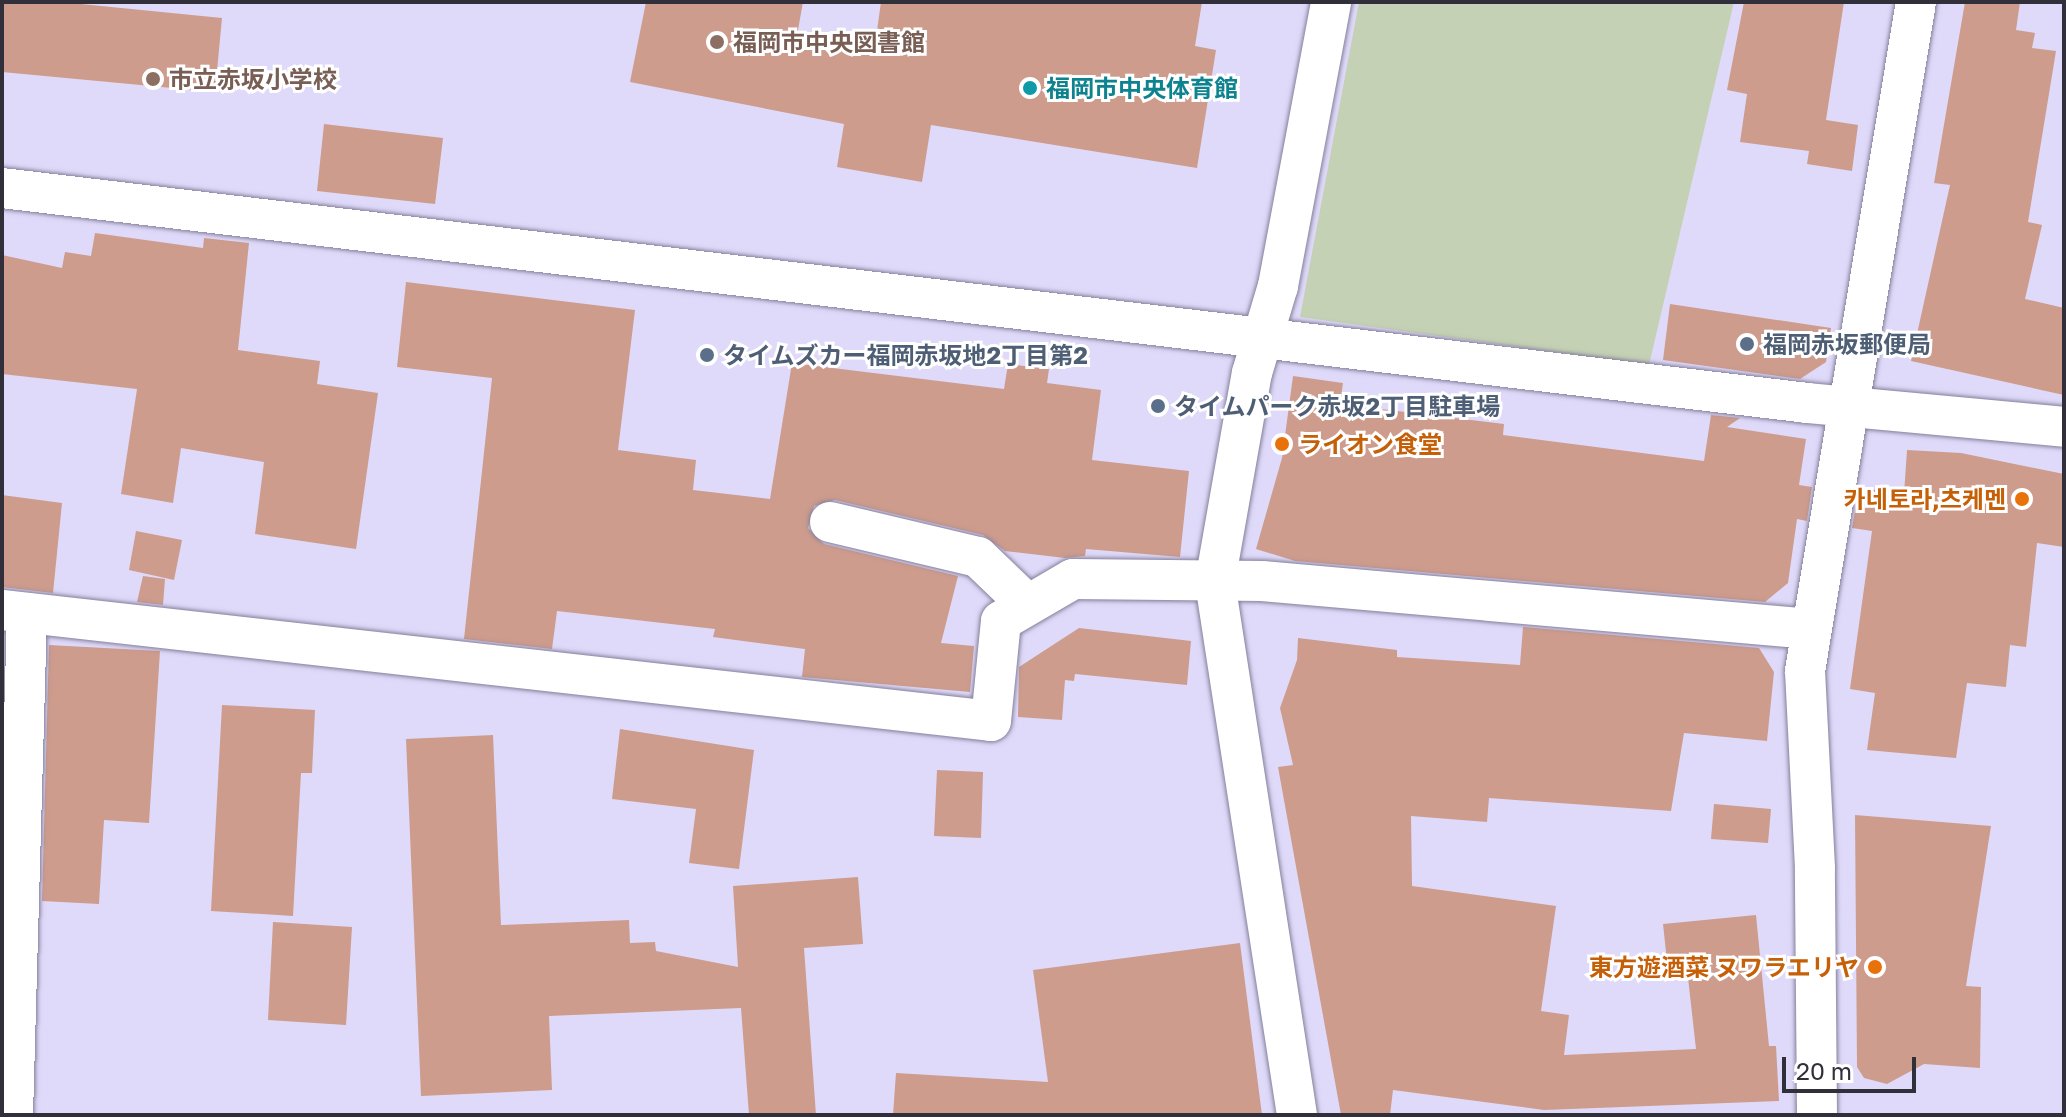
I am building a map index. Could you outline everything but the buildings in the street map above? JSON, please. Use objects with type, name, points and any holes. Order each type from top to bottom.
[{"type":"street","points":[[1297,1115],[1215,582],[1252,373],[1278,286],[1331,2]]},
{"type":"street","points":[[1817,1115],[1815,868],[1805,671],[1916,2]]},
{"type":"street","points":[[2,188],[1849,408],[2064,427]]},
{"type":"street","points":[[830,522],[978,557],[1028,605]]},
{"type":"street","points":[[13,1115],[15,611],[991,721],[1001,621],[1073,579],[1262,581],[1811,629]]},
{"type":"green space","points":[[1359,2],[1734,2],[1649,365],[1300,317]]},
{"type":"place","name":"福岡市中央図書館","points":[[717,42]]},
{"type":"place","name":"市立赤坂小学校","points":[[153,79]]},
{"type":"place","name":"福岡市中央体育館","points":[[1030,88]]},
{"type":"place","name":"福岡赤坂郵便局","points":[[1747,344]]},
{"type":"place","name":"タイムズカー福岡赤坂地2丁目第2","points":[[707,355]]},
{"type":"place","name":"タイムパーク赤坂2丁目駐車場","points":[[1158,406]]},
{"type":"place","name":"ライオン食堂","points":[[1282,444]]},
{"type":"place","name":"카네토라,츠케멘","points":[[2022,499]]},
{"type":"place","name":"東方遊酒菜 ヌワラエリヤ","points":[[1875,967]]}]
